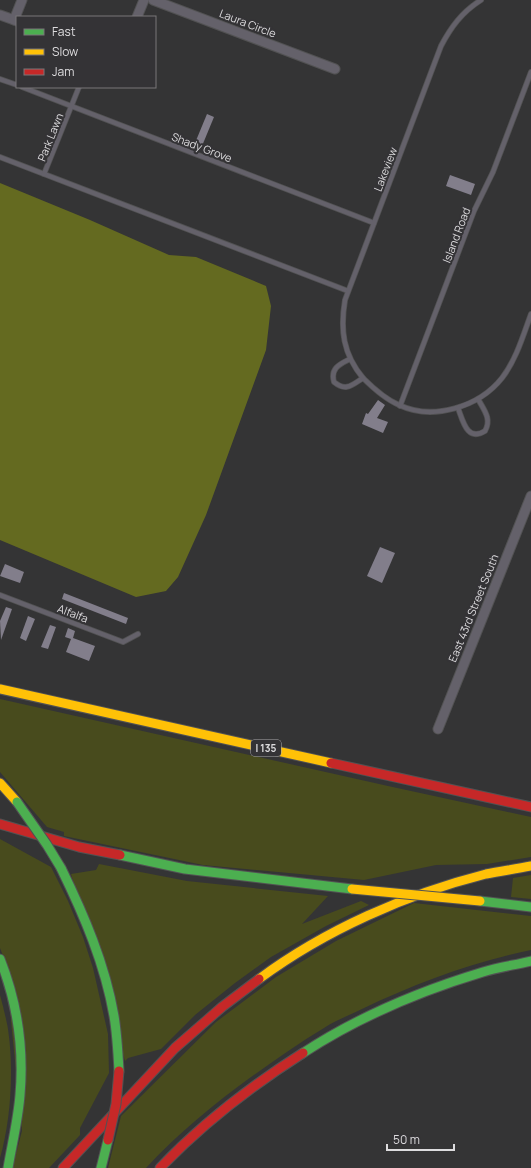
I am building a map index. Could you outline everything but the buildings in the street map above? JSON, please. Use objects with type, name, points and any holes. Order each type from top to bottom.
[{"type":"highway","name":"I 135","points":[[0,689],[531,807]]},
{"type":"highway","points":[[0,783],[17,802],[61,868],[85,920],[99,959],[110,997],[117,1037],[119,1071],[116,1104],[100,1168]]},
{"type":"highway","points":[[0,824],[79,847],[172,867],[352,889],[531,907]]},
{"type":"highway","points":[[63,1168],[175,1048],[222,1007],[266,974],[309,946],[381,909],[487,874],[531,866]]},
{"type":"highway","points":[[0,959],[4,968],[14,1005],[20,1043],[21,1084],[16,1127],[8,1168]]},
{"type":"highway","points":[[160,1168],[180,1147],[213,1118],[276,1070],[318,1043],[391,1005],[484,972],[531,962]]},
{"type":"street","points":[[17,16],[22,0]]},
{"type":"street","points":[[137,16],[144,0]]},
{"type":"street","name":"Laura Circle","points":[[153,0],[334,69]]},
{"type":"street","points":[[0,15],[16,21]]},
{"type":"street","name":"East 43rd Street South","points":[[438,729],[530,500]]},
{"type":"lane","name":"Lakeview","points":[[481,0],[471,6],[459,17],[441,46],[348,291],[342,325],[344,343],[350,359],[362,378],[384,397],[400,406],[416,411],[433,412],[458,408],[478,399],[494,388],[510,367],[531,314]]},
{"type":"lane","name":"Island Road","points":[[400,406],[472,218],[493,172],[531,72]]},
{"type":"lane","points":[[0,79],[16,85]]},
{"type":"lane","name":"Shady Grove","points":[[25,88],[374,223]]},
{"type":"lane","name":"Park Lawn","points":[[44,174],[79,88]]},
{"type":"lane","points":[[0,156],[348,291]]},
{"type":"lane","points":[[350,359],[335,368],[333,377],[334,382],[343,388],[347,388],[362,378]]},
{"type":"lane","points":[[458,408],[466,428],[475,434],[480,434],[486,431],[488,421],[487,415],[478,399]]},
{"type":"lane","name":"Alfalfa","points":[[0,595],[123,642],[138,634]]},
{"type":"shaded area","points":[[0,183],[90,220],[169,255],[196,257],[266,286],[271,306],[266,350],[206,515],[178,577],[166,591],[136,597],[0,540]]},
{"type":"shaded area","points":[[0,699],[531,817],[531,857],[487,864],[436,865],[364,880],[203,865],[64,836],[64,832],[47,827],[0,772]]},
{"type":"shaded area","points":[[0,839],[51,867],[68,901],[83,937],[93,968],[108,1034],[109,1073],[80,1128],[80,1135],[49,1168],[12,1168],[22,1131],[5,961],[0,948]]},
{"type":"shaded area","points":[[99,864],[187,881],[328,896],[302,924],[361,901],[369,905],[326,926],[271,957],[195,1015],[161,1049],[128,1058],[125,1061],[71,874],[96,870]]},
{"type":"shaded area","points":[[531,875],[531,899],[511,897],[513,878]]},
{"type":"shaded area","points":[[414,903],[531,916],[531,950],[445,974],[382,999],[333,1022],[287,1052],[223,1098],[183,1131],[146,1168],[108,1168],[121,1116],[216,1022],[276,977],[336,941]]},
{"type":"shaded area","points":[[0,995],[8,1029],[11,1077],[7,1127],[0,1158]]},
{"type":"traffic: fast","points":[[17,802],[61,868]]},
{"type":"traffic: fast","points":[[120,855],[185,869],[352,889]]},
{"type":"traffic: fast","points":[[61,868],[86,922],[105,978],[115,1023],[119,1071]]},
{"type":"traffic: fast","points":[[480,901],[531,907]]},
{"type":"traffic: fast","points":[[0,959],[15,1009],[21,1060],[19,1104],[8,1168]]},
{"type":"traffic: fast","points":[[303,1053],[345,1028],[413,996],[459,979],[531,961]]},
{"type":"traffic: fast","points":[[101,1168],[108,1140]]},
{"type":"traffic: slow","points":[[0,689],[331,763]]},
{"type":"traffic: slow","points":[[0,783],[17,802]]},
{"type":"traffic: slow","points":[[259,979],[284,961],[311,945],[397,903],[456,882],[486,874],[531,866]]},
{"type":"traffic: slow","points":[[352,889],[480,901]]},
{"type":"traffic: jam","points":[[331,763],[531,807]]},
{"type":"traffic: jam","points":[[0,824],[79,847],[120,855]]},
{"type":"traffic: jam","points":[[63,1168],[175,1048],[222,1007],[259,979]]},
{"type":"traffic: jam","points":[[160,1168],[193,1136],[228,1106],[303,1053]]},
{"type":"traffic: jam","points":[[108,1140],[116,1104],[119,1071]]}]
